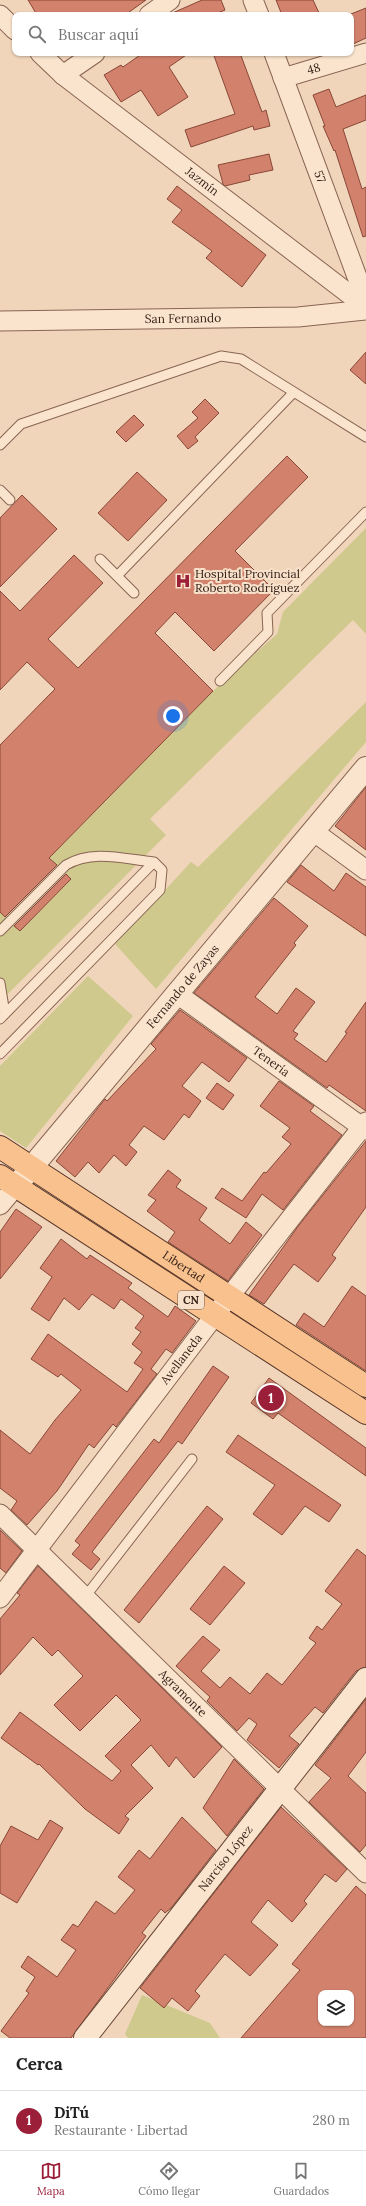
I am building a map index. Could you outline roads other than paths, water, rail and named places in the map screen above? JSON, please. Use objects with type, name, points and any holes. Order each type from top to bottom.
[{"type":"main road","name":"Libertad","points":[[0,1147],[366,1386]]},
{"type":"main road","name":"Libertad","points":[[8,1181],[366,1413]]},
{"type":"street","points":[[153,12],[170,0]]},
{"type":"street","points":[[253,0],[258,12]]},
{"type":"street","points":[[0,15],[12,27]]},
{"type":"street","name":"48","points":[[283,78],[366,53]]},
{"type":"street","name":"Jazmín","points":[[43,56],[63,75],[366,308]]},
{"type":"street","points":[[63,75],[91,56]]},
{"type":"street","name":"57","points":[[275,56],[366,301]]},
{"type":"street","name":"San Fernando","points":[[0,321],[298,317],[366,308]]},
{"type":"street","name":"Fernando de Zayas","points":[[0,1205],[8,1181],[31,1167],[366,768]]},
{"type":"street","points":[[313,831],[366,870]]},
{"type":"street","name":"Tenería","points":[[176,993],[365,1126]]},
{"type":"street","name":"Avellaneda","points":[[0,1598],[215,1315],[365,1126]]},
{"type":"street","name":"Agramonte","points":[[0,1514],[366,1873]]},
{"type":"street","name":"Narciso López","points":[[85,2038],[366,1679]]},
{"type":"lane","points":[[0,445],[21,424],[221,356],[240,359],[366,437]]},
{"type":"lane","points":[[116,576],[294,392]]},
{"type":"lane","points":[[0,490],[10,500]]},
{"type":"lane","points":[[220,681],[268,632],[267,613],[366,512]]},
{"type":"lane","points":[[100,559],[134,593]]},
{"type":"lane","points":[[0,931],[66,864],[78,858],[92,855],[154,862],[162,870],[160,890],[0,1054]]},
{"type":"lane","points":[[2,1017],[154,862]]},
{"type":"lane","points":[[0,983],[2,1017]]},
{"type":"lane","points":[[85,1597],[192,1459]]},
{"type":"place","name":"Hospital Provincial Roberto Rodríguez","points":[[183,581]]},
{"type":"place","name":"DiTú","points":[[271,1398]]}]
